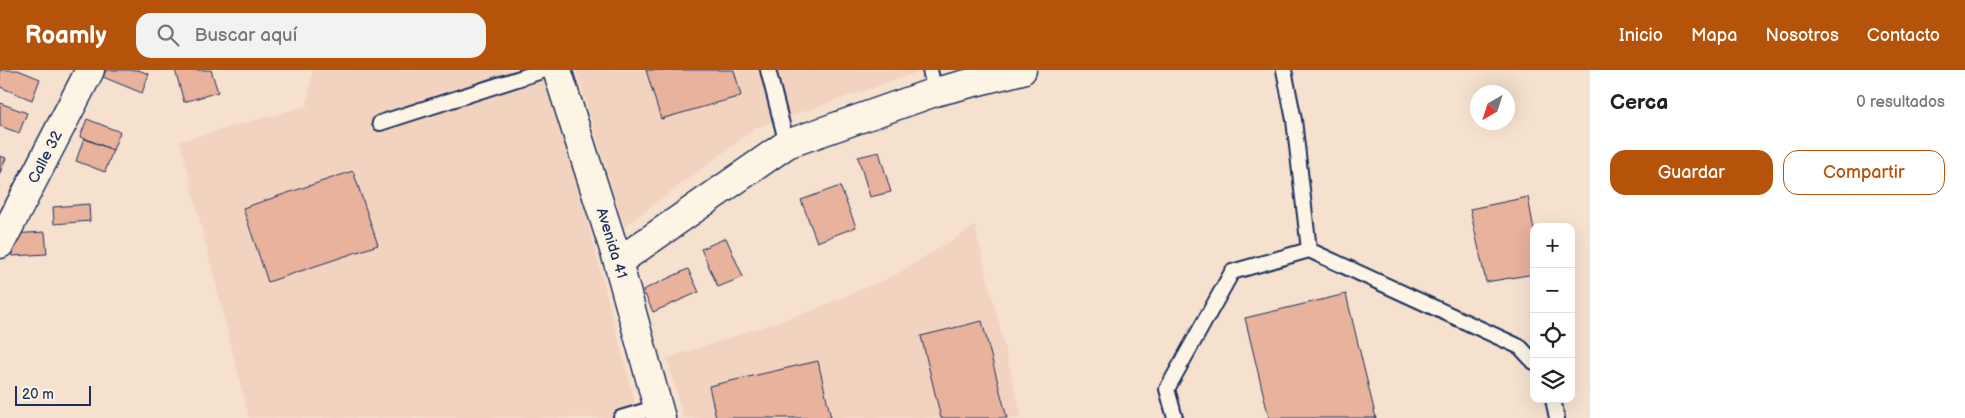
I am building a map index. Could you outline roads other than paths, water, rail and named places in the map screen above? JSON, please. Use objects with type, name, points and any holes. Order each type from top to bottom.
[{"type":"street","name":"Calle 32","points":[[0,244],[90,70]]},
{"type":"street","name":"Avenida 41","points":[[557,70],[618,262],[659,412]]},
{"type":"street","points":[[618,262],[787,144],[932,81],[1022,70]]},
{"type":"lane","points":[[380,123],[545,70]]},
{"type":"lane","points":[[768,70],[787,144]]},
{"type":"lane","points":[[1284,70],[1294,120],[1309,250]]},
{"type":"lane","points":[[1175,418],[1167,388],[1232,272],[1309,250],[1520,347],[1530,358]]},
{"type":"lane","points":[[1554,403],[1557,418]]},
{"type":"lane","points":[[621,418],[659,412]]}]
